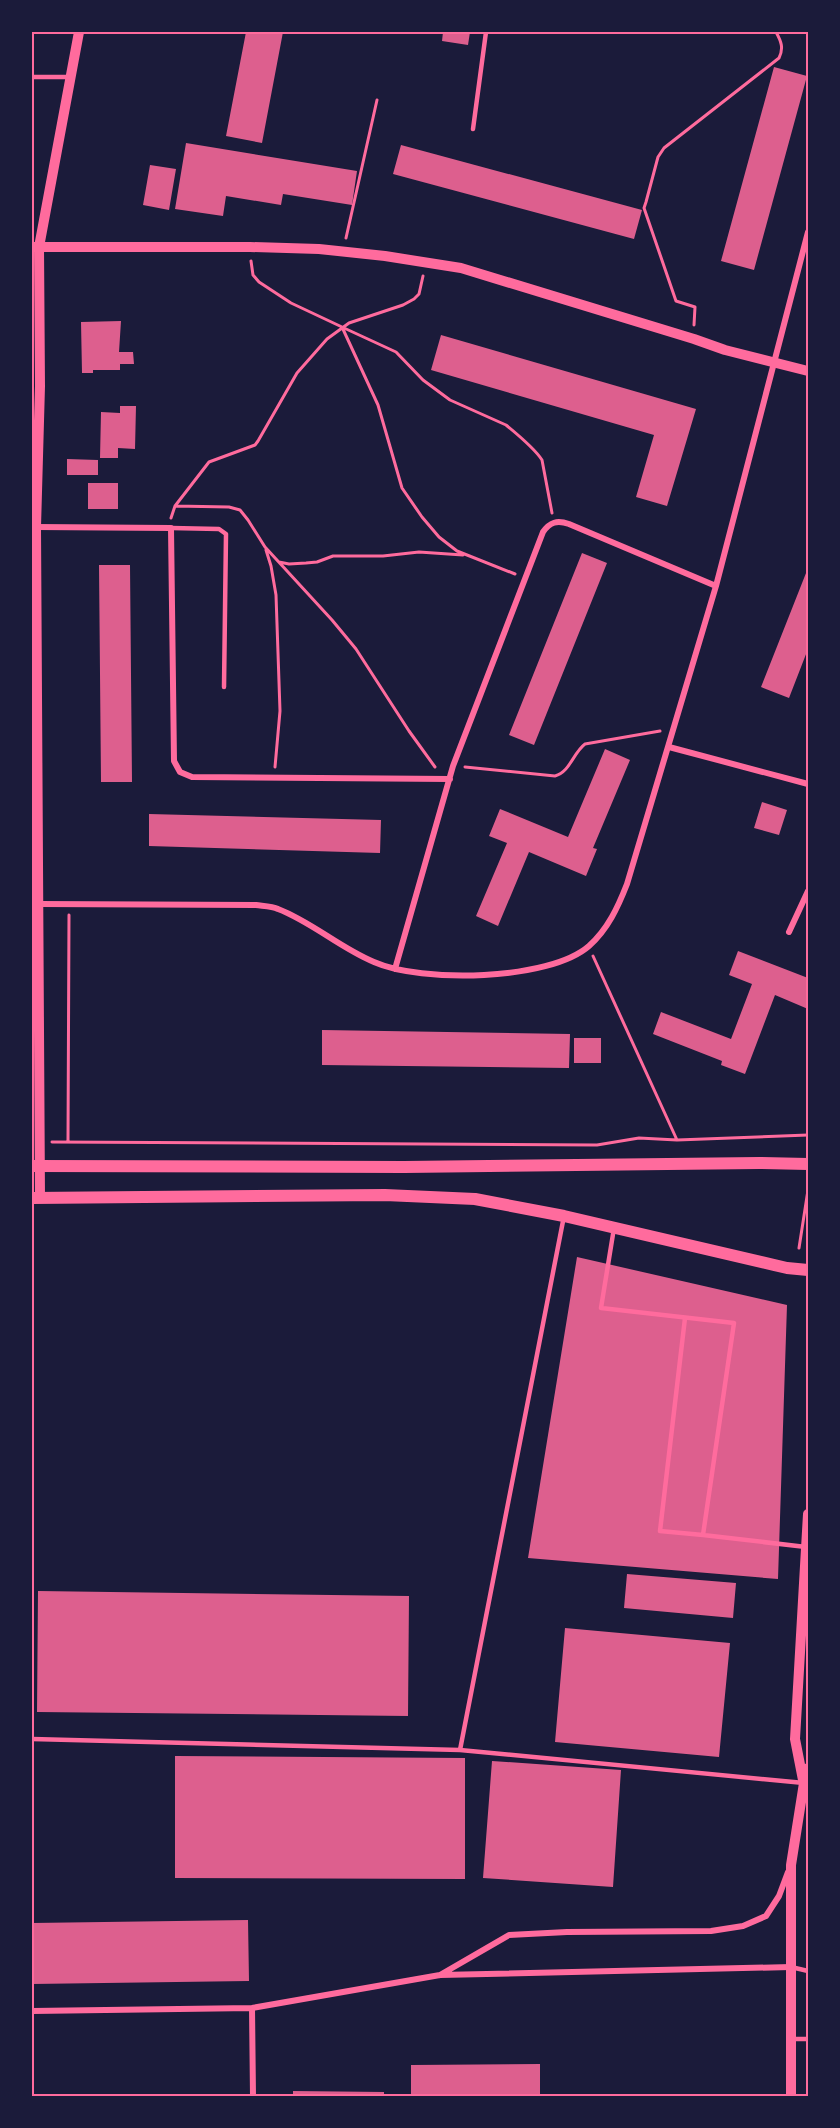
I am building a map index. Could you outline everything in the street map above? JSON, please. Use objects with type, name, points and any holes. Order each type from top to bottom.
[{"type":"main road","points":[[35,1166],[404,1167],[808,1164]]},
{"type":"main road","points":[[35,1198],[384,1195],[475,1199],[564,1216],[787,1268],[808,1270]]},
{"type":"street","points":[[35,1198],[39,904],[36,527],[40,386],[35,247],[80,32]]},
{"type":"street","points":[[39,904],[276,908],[373,962],[395,969],[425,974],[495,975],[551,965],[589,946],[606,928],[627,884],[716,586],[808,232]]},
{"type":"street","points":[[35,247],[319,249],[426,262],[460,268],[725,350],[808,371]]},
{"type":"street","points":[[395,969],[446,779],[543,532],[554,522],[568,524],[716,586]]},
{"type":"street","points":[[36,527],[171,528],[174,761],[180,772],[192,777],[446,779]]},
{"type":"street","points":[[669,747],[808,784]]},
{"type":"street","points":[[789,932],[808,891]]},
{"type":"street","points":[[804,1783],[795,1739],[805,1637],[808,1514]]},
{"type":"street","points":[[791,2097],[791,1864],[808,1768]]},
{"type":"street","points":[[440,1975],[509,1935],[567,1932],[711,1931],[743,1926],[766,1916],[779,1896],[791,1864]]},
{"type":"street","points":[[32,2011],[252,2008],[440,1975],[791,1967]]},
{"type":"street","points":[[252,2008],[253,2097]]},
{"type":"lane","points":[[473,129],[486,32]]},
{"type":"lane","points":[[32,77],[70,78]]},
{"type":"lane","points":[[171,528],[219,529],[227,537],[224,687]]},
{"type":"lane","points":[[460,1750],[564,1216]]},
{"type":"lane","points":[[614,1228],[601,1308],[734,1323],[704,1535]]},
{"type":"lane","points":[[685,1318],[660,1531],[807,1548]]},
{"type":"lane","points":[[32,1740],[460,1750],[804,1783]]},
{"type":"lane","points":[[791,1967],[808,1971]]},
{"type":"lane","points":[[791,2039],[808,2039]]},
{"type":"path","points":[[694,339],[695,307],[676,301],[644,208],[658,157],[664,148],[779,58],[782,51],[781,42],[776,32]]},
{"type":"path","points":[[343,251],[377,100]]},
{"type":"path","points":[[250,247],[253,274],[259,282],[291,303],[396,352],[433,388],[467,409],[506,425],[538,454],[544,468],[554,522]]},
{"type":"path","points":[[171,528],[171,516],[175,506],[209,462],[255,445],[297,373],[327,339],[342,327],[414,299],[419,294],[426,262]]},
{"type":"path","points":[[342,327],[378,405],[402,488],[422,517],[439,537],[457,551],[525,578]]},
{"type":"path","points":[[175,506],[229,507],[240,510],[265,547],[356,649],[409,732],[446,779]]},
{"type":"path","points":[[265,547],[276,595],[279,711],[275,777]]},
{"type":"path","points":[[279,562],[306,563],[333,556],[383,556],[419,552],[468,555]]},
{"type":"path","points":[[453,766],[555,776],[566,770],[579,748],[585,744],[674,730]]},
{"type":"path","points":[[70,904],[68,1142],[597,1145],[639,1138],[677,1140],[808,1135]]},
{"type":"path","points":[[589,946],[677,1140]]},
{"type":"path","points":[[799,1248],[808,1190]]},
{"type":"building","points":[[246,32],[283,32],[262,143],[226,136]]},
{"type":"building","points":[[443,32],[470,32],[468,45],[442,41]]},
{"type":"building","points":[[774,67],[807,76],[754,270],[721,261]]},
{"type":"building","points":[[186,143],[357,171],[352,205],[283,194],[281,205],[226,196],[223,216],[175,209]]},
{"type":"building","points":[[401,145],[642,210],[634,239],[393,174]]},
{"type":"building","points":[[150,165],[176,169],[169,210],[143,205]]},
{"type":"building","points":[[121,321],[119,352],[133,352],[134,364],[120,364],[120,370],[93,370],[93,373],[82,373],[81,322]]},
{"type":"building","points":[[441,335],[696,409],[667,506],[636,497],[654,435],[431,370]]},
{"type":"building","points":[[120,406],[136,406],[135,449],[118,448],[118,458],[100,458],[101,412],[120,413]]},
{"type":"building","points":[[67,459],[98,460],[98,475],[67,475]]},
{"type":"building","points":[[88,483],[118,483],[118,509],[88,509]]},
{"type":"building","points":[[582,553],[607,563],[534,745],[509,735]]},
{"type":"building","points":[[99,565],[130,565],[132,782],[101,782]]},
{"type":"building","points":[[808,568],[808,649],[789,698],[761,687]]},
{"type":"building","points":[[605,749],[630,760],[593,848],[597,849],[586,876],[529,852],[498,926],[476,916],[507,843],[489,836],[500,809],[568,837]]},
{"type":"building","points":[[762,802],[787,810],[779,835],[754,828]]},
{"type":"building","points":[[149,814],[381,820],[380,853],[149,846]]},
{"type":"building","points":[[738,951],[808,978],[808,1009],[775,995],[745,1074],[721,1065],[722,1061],[653,1034],[661,1012],[731,1039],[752,984],[729,975]]},
{"type":"building","points":[[322,1030],[570,1034],[569,1068],[322,1065]]},
{"type":"building","points":[[574,1038],[601,1038],[601,1063],[574,1063]]},
{"type":"building","points":[[577,1257],[787,1305],[778,1579],[528,1558]]},
{"type":"building","points":[[627,1574],[736,1583],[733,1618],[624,1608]]},
{"type":"building","points":[[38,1591],[409,1596],[408,1716],[37,1712]]},
{"type":"building","points":[[565,1628],[730,1643],[719,1757],[555,1742]]},
{"type":"building","points":[[175,1756],[465,1758],[465,1879],[175,1878]]},
{"type":"building","points":[[492,1761],[621,1770],[613,1887],[483,1878]]},
{"type":"building","points":[[248,1920],[249,1981],[32,1984],[32,1923]]},
{"type":"building","points":[[540,2064],[540,2096],[411,2096],[411,2065]]},
{"type":"building","points":[[293,2091],[384,2092],[384,2096],[293,2096]]}]
